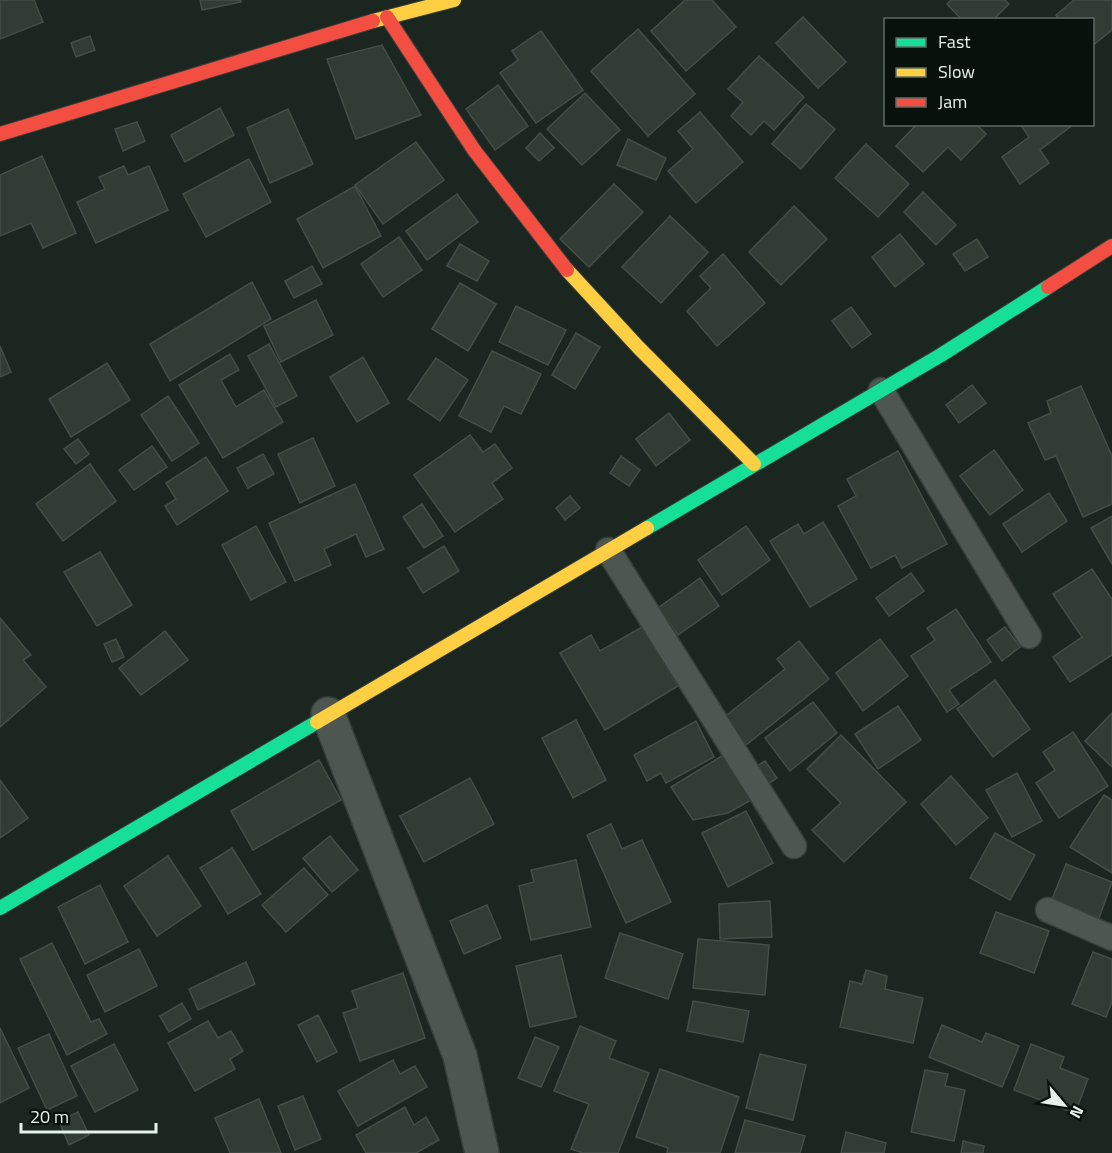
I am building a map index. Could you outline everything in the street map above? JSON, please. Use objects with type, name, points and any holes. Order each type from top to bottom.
[{"type":"street","points":[[0,134],[420,5],[454,0]]},
{"type":"street","points":[[387,17],[456,127],[535,232],[572,276],[754,464]]},
{"type":"street","points":[[0,908],[941,355],[1112,246]]},
{"type":"street","points":[[328,714],[459,1056],[482,1153]]},
{"type":"lane","points":[[881,390],[1029,636]]},
{"type":"lane","points":[[608,550],[794,846]]},
{"type":"lane","points":[[1048,910],[1112,938]]},
{"type":"building","points":[[0,0],[34,0],[43,22],[0,39]]},
{"type":"building","points":[[200,0],[241,0],[241,2],[202,10]]},
{"type":"building","points":[[685,0],[712,0],[736,27],[686,71],[651,31]]},
{"type":"building","points":[[951,0],[1005,0],[1009,4],[995,18],[960,18],[947,4]]},
{"type":"building","points":[[1074,0],[1112,0],[1112,30],[1094,44],[1094,18],[1058,18],[1056,15]]},
{"type":"building","points":[[803,17],[846,62],[818,88],[776,43]]},
{"type":"building","points":[[638,29],[695,94],[648,136],[591,71]]},
{"type":"building","points":[[541,31],[583,90],[536,123],[500,73],[518,60],[512,51]]},
{"type":"building","points":[[90,36],[95,50],[76,57],[71,43]]},
{"type":"building","points":[[382,45],[421,115],[356,139],[327,59]]},
{"type":"building","points":[[759,56],[804,97],[774,130],[764,121],[751,135],[731,116],[743,102],[728,89]]},
{"type":"building","points":[[498,85],[528,126],[495,150],[466,109]]},
{"type":"building","points":[[585,93],[620,130],[582,165],[547,129]]},
{"type":"building","points":[[806,104],[835,129],[801,169],[772,144]]},
{"type":"building","points":[[220,108],[234,135],[185,162],[171,135]]},
{"type":"building","points":[[288,109],[313,164],[270,183],[247,128]]},
{"type":"building","points":[[700,112],[743,162],[696,203],[668,171],[693,149],[678,131]]},
{"type":"building","points":[[137,122],[145,141],[123,151],[115,129]]},
{"type":"building","points":[[915,126],[978,126],[986,134],[961,160],[948,147],[923,172],[896,146]]},
{"type":"building","points":[[1021,126],[1071,126],[1040,150],[1049,163],[1020,184],[1002,157],[1029,137]]},
{"type":"building","points":[[540,133],[554,148],[539,161],[526,148]]},
{"type":"building","points":[[628,139],[666,158],[656,180],[617,165]]},
{"type":"building","points":[[416,142],[444,180],[383,224],[355,185]]},
{"type":"building","points":[[866,144],[909,184],[878,217],[835,178]]},
{"type":"building","points":[[42,156],[76,233],[43,248],[31,223],[0,236],[0,175]]},
{"type":"building","points":[[249,159],[271,202],[206,237],[183,194]]},
{"type":"building","points":[[124,166],[128,175],[149,166],[168,210],[96,243],[77,202],[105,189],[99,177]]},
{"type":"building","points":[[614,184],[643,212],[589,267],[560,239]]},
{"type":"building","points":[[355,186],[381,236],[323,268],[297,219]]},
{"type":"building","points":[[923,192],[956,225],[936,245],[904,212]]},
{"type":"building","points":[[457,194],[478,222],[427,260],[406,231]]},
{"type":"building","points":[[794,206],[827,239],[781,285],[749,252]]},
{"type":"building","points":[[670,216],[708,252],[661,303],[622,267]]},
{"type":"building","points":[[900,234],[924,264],[895,287],[872,257]]},
{"type":"building","points":[[399,237],[422,270],[383,297],[361,264]]},
{"type":"building","points":[[977,239],[988,257],[965,271],[953,254]]},
{"type":"building","points":[[460,244],[489,261],[477,281],[447,266]]},
{"type":"building","points":[[723,254],[765,303],[717,346],[687,311],[711,288],[700,276]]},
{"type":"building","points":[[312,266],[322,284],[294,298],[285,281]]},
{"type":"building","points":[[252,282],[271,319],[170,381],[150,344]]},
{"type":"building","points":[[460,283],[496,304],[468,351],[432,329]]},
{"type":"building","points":[[316,300],[333,335],[281,362],[264,326]]},
{"type":"building","points":[[516,306],[566,330],[548,365],[499,342]]},
{"type":"building","points":[[851,307],[871,334],[852,348],[832,321]]},
{"type":"building","points":[[576,333],[600,347],[575,389],[552,375]]},
{"type":"building","points":[[269,344],[297,396],[276,407],[248,356]]},
{"type":"building","points":[[0,346],[11,372],[0,377]]},
{"type":"building","points":[[492,351],[541,374],[521,414],[504,406],[491,432],[459,416]]},
{"type":"building","points":[[230,354],[239,370],[221,380],[236,407],[264,390],[283,422],[223,458],[179,385]]},
{"type":"building","points":[[363,357],[389,403],[357,422],[330,377]]},
{"type":"building","points":[[436,358],[468,380],[440,421],[408,399]]},
{"type":"building","points":[[107,363],[130,400],[71,437],[49,399]]},
{"type":"building","points":[[972,385],[986,403],[959,423],[946,405]]},
{"type":"building","points":[[1081,386],[1112,456],[1112,504],[1083,517],[1056,456],[1045,460],[1028,423],[1051,413],[1047,401]]},
{"type":"building","points":[[168,396],[199,443],[172,461],[141,415]]},
{"type":"building","points":[[669,413],[690,440],[656,466],[636,439]]},
{"type":"building","points":[[470,435],[483,452],[495,444],[512,468],[492,483],[503,499],[455,532],[414,475]]},
{"type":"building","points":[[313,438],[335,486],[300,503],[278,454]]},
{"type":"building","points":[[78,439],[89,454],[76,464],[64,449]]},
{"type":"building","points":[[152,446],[167,467],[134,490],[119,470]]},
{"type":"building","points":[[994,450],[1023,490],[990,515],[960,476]]},
{"type":"building","points":[[898,451],[947,544],[902,568],[895,555],[871,568],[838,506],[856,496],[847,479]]},
{"type":"building","points":[[263,454],[274,474],[248,488],[237,468]]},
{"type":"building","points":[[621,456],[640,470],[629,486],[610,473]]},
{"type":"building","points":[[206,457],[228,491],[177,525],[165,506],[176,499],[166,483]]},
{"type":"building","points":[[90,464],[116,501],[63,541],[36,504]]},
{"type":"building","points":[[355,484],[384,549],[366,557],[356,534],[324,549],[331,565],[295,581],[269,523]]},
{"type":"building","points":[[1049,493],[1067,521],[1022,552],[1003,524]]},
{"type":"building","points":[[570,496],[580,508],[565,520],[556,508]]},
{"type":"building","points":[[422,504],[443,536],[424,548],[403,517]]},
{"type":"building","points":[[1112,516],[1112,564],[1091,528]]},
{"type":"building","points":[[823,522],[857,579],[810,607],[770,541],[798,524],[804,534]]},
{"type":"building","points":[[256,526],[286,582],[251,600],[222,545]]},
{"type":"building","points":[[746,526],[770,560],[722,595],[698,560]]},
{"type":"building","points":[[444,546],[459,571],[423,593],[408,568]]},
{"type":"building","points":[[100,552],[132,605],[97,626],[64,572]]},
{"type":"building","points":[[1092,569],[1112,599],[1112,655],[1070,682],[1053,657],[1082,637],[1053,594]]},
{"type":"building","points":[[911,573],[924,591],[889,616],[876,598]]},
{"type":"building","points":[[700,578],[719,606],[678,635],[658,608]]},
{"type":"building","points":[[956,609],[991,662],[949,690],[959,704],[947,712],[911,656],[935,640],[927,628]]},
{"type":"building","points":[[0,618],[31,655],[23,660],[46,687],[0,727]]},
{"type":"building","points":[[642,627],[678,686],[605,730],[560,653],[591,635],[600,651]]},
{"type":"building","points":[[1005,627],[1020,647],[1002,661],[987,640]]},
{"type":"building","points":[[165,631],[188,660],[141,695],[119,668]]},
{"type":"building","points":[[116,639],[124,657],[112,662],[104,644]]},
{"type":"building","points":[[880,639],[908,676],[863,711],[836,673]]},
{"type":"building","points":[[799,641],[829,679],[746,745],[723,718],[785,669],[777,659]]},
{"type":"building","points":[[995,680],[1030,729],[993,757],[957,709]]},
{"type":"building","points":[[813,702],[837,733],[790,771],[765,738]]},
{"type":"building","points":[[898,706],[921,740],[878,769],[855,734]]},
{"type":"building","points":[[1112,713],[1112,767],[1085,741]]},
{"type":"building","points":[[576,720],[606,780],[573,798],[542,738]]},
{"type":"building","points":[[696,721],[714,757],[666,783],[661,773],[647,781],[634,755]]},
{"type":"building","points":[[1073,732],[1108,786],[1059,818],[1036,783],[1055,770],[1043,752]]},
{"type":"building","points":[[841,735],[906,802],[844,862],[812,830],[841,803],[807,769]]},
{"type":"building","points":[[730,751],[760,795],[728,813],[693,820],[671,787]]},
{"type":"building","points":[[319,760],[341,800],[253,850],[231,811]]},
{"type":"building","points":[[765,761],[777,778],[762,788],[751,770]]},
{"type":"building","points":[[1017,773],[1042,821],[1012,837],[986,790]]},
{"type":"building","points":[[951,776],[988,818],[956,845],[921,804]]},
{"type":"building","points":[[470,778],[494,824],[424,862],[400,816]]},
{"type":"building","points":[[0,780],[28,818],[0,838]]},
{"type":"building","points":[[1104,795],[1112,800],[1112,873],[1070,847]]},
{"type":"building","points":[[746,811],[773,863],[728,887],[702,833]]},
{"type":"building","points":[[611,824],[622,849],[642,840],[671,902],[626,923],[587,835]]},
{"type":"building","points":[[995,833],[1035,855],[1010,900],[970,878]]},
{"type":"building","points":[[330,836],[358,870],[332,892],[303,858]]},
{"type":"building","points":[[232,848],[261,894],[228,914],[200,868]]},
{"type":"building","points":[[168,856],[201,906],[157,936],[124,886]]},
{"type":"building","points":[[576,860],[591,927],[531,940],[519,886],[534,882],[531,870]]},
{"type":"building","points":[[1066,864],[1112,882],[1099,918],[1052,899]]},
{"type":"building","points":[[304,868],[328,895],[286,932],[262,905]]},
{"type":"building","points":[[100,885],[128,942],[85,964],[58,907]]},
{"type":"building","points":[[770,901],[772,937],[720,939],[719,904]]},
{"type":"building","points":[[487,905],[501,938],[464,954],[450,921]]},
{"type":"building","points":[[996,912],[1049,931],[1034,973],[980,953]]},
{"type":"building","points":[[620,933],[683,954],[668,999],[605,978]]},
{"type":"building","points":[[698,939],[769,945],[765,995],[693,988]]},
{"type":"building","points":[[52,943],[91,1022],[99,1019],[107,1034],[67,1055],[20,959]]},
{"type":"building","points":[[139,949],[157,986],[105,1012],[87,975]]},
{"type":"building","points":[[1093,952],[1112,959],[1112,1002],[1106,1017],[1072,1004]]},
{"type":"building","points":[[561,955],[576,1017],[530,1027],[516,966]]},
{"type":"building","points":[[246,962],[255,984],[198,1010],[189,989]]},
{"type":"building","points":[[866,970],[887,976],[885,989],[923,998],[913,1043],[840,1027],[850,981],[862,984]]},
{"type":"building","points":[[403,973],[425,1038],[360,1061],[343,1013],[358,1008],[352,991]]},
{"type":"building","points":[[693,1001],[749,1011],[743,1042],[687,1031]]},
{"type":"building","points":[[182,1003],[191,1019],[169,1032],[160,1016]]},
{"type":"building","points":[[318,1015],[337,1052],[317,1062],[298,1025]]},
{"type":"building","points":[[208,1021],[218,1038],[231,1031],[243,1051],[230,1059],[235,1069],[195,1091],[168,1043]]},
{"type":"building","points":[[942,1025],[982,1042],[986,1033],[1019,1046],[1002,1087],[929,1057]]},
{"type":"building","points":[[580,1026],[616,1041],[609,1058],[649,1073],[618,1153],[583,1153],[571,1149],[589,1104],[554,1091]]},
{"type":"building","points":[[0,1028],[29,1088],[0,1103]]},
{"type":"building","points":[[49,1034],[77,1096],[47,1110],[18,1048]]},
{"type":"building","points":[[535,1037],[559,1047],[541,1087],[518,1078]]},
{"type":"building","points":[[114,1044],[138,1090],[95,1112],[71,1066]]},
{"type":"building","points":[[1031,1044],[1064,1057],[1060,1068],[1088,1079],[1075,1113],[1014,1090]]},
{"type":"building","points":[[760,1054],[806,1065],[793,1120],[746,1108]]},
{"type":"building","points":[[393,1060],[400,1074],[415,1066],[427,1087],[358,1126],[338,1091]]},
{"type":"building","points":[[660,1069],[739,1097],[720,1153],[667,1153],[668,1148],[636,1137]]},
{"type":"building","points":[[925,1070],[948,1074],[945,1086],[965,1090],[954,1141],[911,1132]]},
{"type":"building","points":[[303,1096],[321,1139],[295,1150],[278,1106]]},
{"type":"building","points":[[259,1099],[281,1153],[230,1153],[215,1118]]},
{"type":"building","points":[[405,1107],[414,1125],[426,1117],[439,1140],[416,1153],[366,1153],[356,1135]]},
{"type":"building","points":[[78,1112],[89,1135],[69,1145],[59,1121]]},
{"type":"building","points":[[745,1120],[805,1136],[800,1153],[735,1153]]},
{"type":"building","points":[[846,1132],[886,1143],[884,1153],[841,1153]]},
{"type":"building","points":[[963,1141],[984,1146],[983,1153],[961,1153]]},
{"type":"traffic: fast","points":[[647,528],[941,355],[1048,287]]},
{"type":"traffic: fast","points":[[0,908],[317,722]]},
{"type":"traffic: slow","points":[[373,21],[454,0]]},
{"type":"traffic: slow","points":[[567,270],[638,347],[754,464]]},
{"type":"traffic: slow","points":[[317,722],[647,528]]},
{"type":"traffic: jam","points":[[387,17],[474,150],[567,270]]},
{"type":"traffic: jam","points":[[0,134],[373,21]]},
{"type":"traffic: jam","points":[[1048,287],[1112,246]]}]
